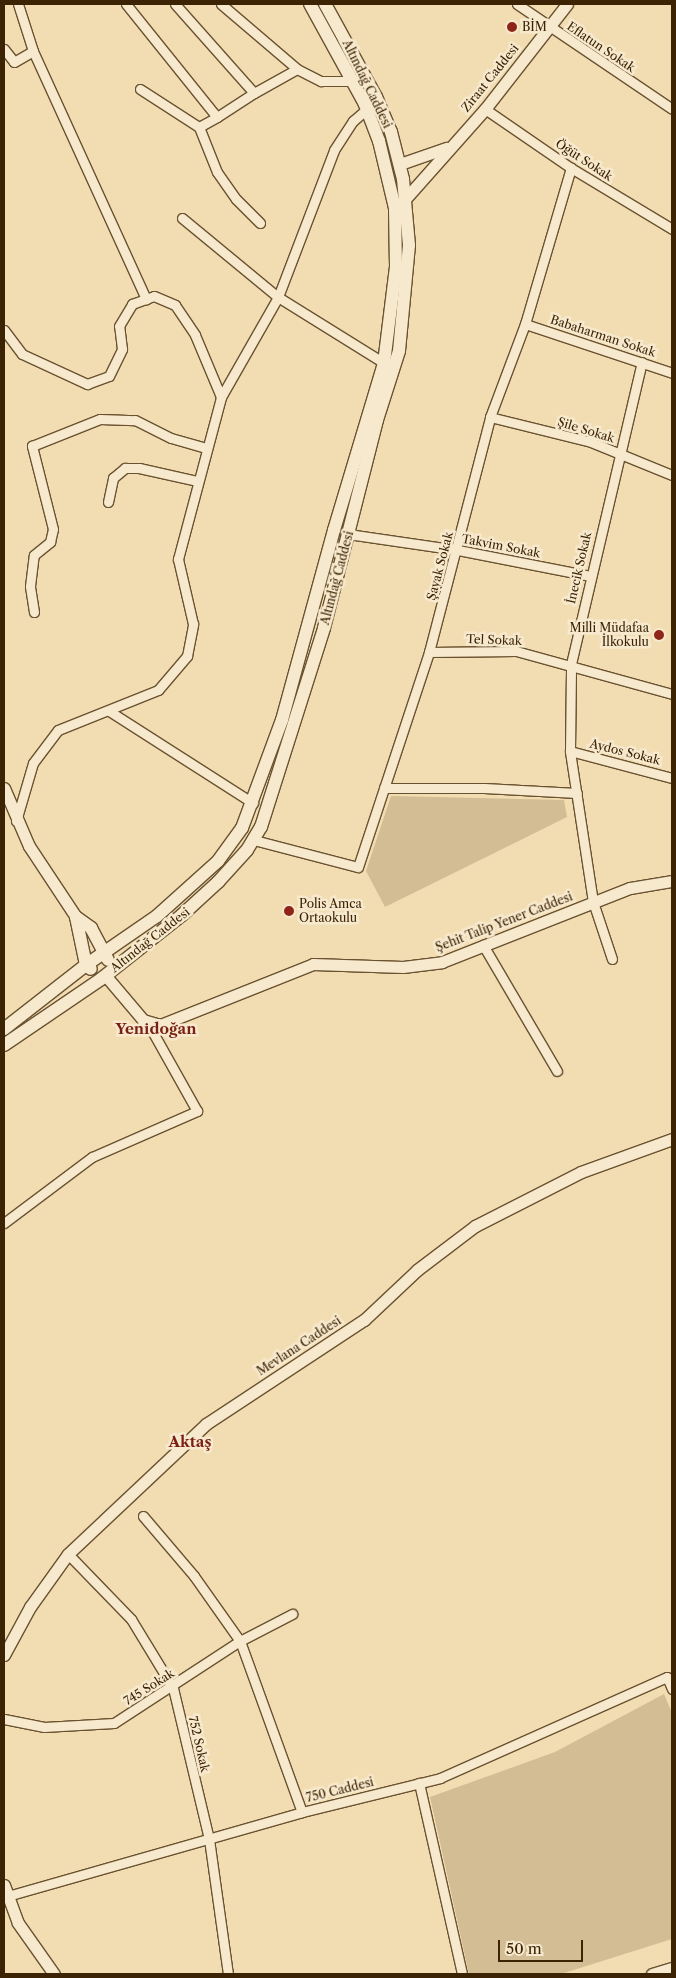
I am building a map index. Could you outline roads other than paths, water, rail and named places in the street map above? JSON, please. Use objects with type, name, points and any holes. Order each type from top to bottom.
[{"type":"main road","name":"Altındağ Caddesi","points":[[4,1029],[86,965],[176,900],[218,861],[242,828],[253,803],[282,720],[334,530],[384,363],[397,237],[395,208],[386,162],[367,109],[310,4]]},
{"type":"main road","name":"Altındağ Caddesi","points":[[4,1045],[106,975],[197,903],[254,840],[322,637],[401,340],[408,260],[406,198],[400,164],[376,97],[325,4]]},
{"type":"main road","points":[[386,162],[400,164]]},
{"type":"main road","points":[[76,917],[91,928],[105,953],[106,975],[86,965],[76,917]]},
{"type":"street","points":[[18,4],[33,51],[146,299]]},
{"type":"street","points":[[126,4],[217,117]]},
{"type":"street","points":[[175,4],[254,93]]},
{"type":"street","points":[[220,4],[297,69],[321,81],[353,81]]},
{"type":"street","name":"Eflatun Sokak","points":[[517,4],[672,109]]},
{"type":"street","name":"Ziraat Caddesi","points":[[406,198],[485,109],[567,4]]},
{"type":"street","points":[[4,49],[14,62],[33,51]]},
{"type":"street","points":[[199,127],[297,69]]},
{"type":"street","points":[[140,88],[199,127],[217,172],[236,199],[260,223]]},
{"type":"street","points":[[16,821],[33,763],[58,730],[158,690],[187,656],[193,624],[178,559],[197,481],[221,398],[278,297],[334,150],[353,121],[367,109]]},
{"type":"street","name":"Öğüt Sokak","points":[[485,109],[571,168],[672,229]]},
{"type":"street","name":"Ziraat Caddesi","points":[[400,164],[452,145]]},
{"type":"street","name":"Şayak Sokak","points":[[254,840],[358,867],[429,652],[458,550],[490,417],[525,324],[571,168]]},
{"type":"street","points":[[182,218],[278,297],[384,363]]},
{"type":"street","points":[[4,330],[22,354],[87,384],[109,376],[122,349],[119,326],[132,304],[154,296],[176,306],[195,334],[221,398]]},
{"type":"street","name":"Babaharman Sokak","points":[[525,324],[672,373]]},
{"type":"street","name":"İnecik Sokak","points":[[612,959],[593,902],[570,751],[571,664],[590,576],[642,362]]},
{"type":"street","name":"Şile Sokak","points":[[490,417],[591,442],[672,475]]},
{"type":"street","points":[[34,612],[30,586],[34,555],[50,542],[54,529],[32,446],[100,419],[135,420],[172,438],[207,448]]},
{"type":"street","points":[[108,502],[113,478],[125,468],[139,468],[197,481]]},
{"type":"street","name":"Takvim Sokak","points":[[348,534],[458,550],[590,576]]},
{"type":"street","name":"Tel Sokak","points":[[429,652],[516,651],[571,664],[672,694]]},
{"type":"street","points":[[109,711],[253,803]]},
{"type":"street","name":"Aydos Sokak","points":[[570,751],[672,778]]},
{"type":"street","points":[[4,788],[16,821],[29,846],[76,917]]},
{"type":"street","points":[[384,788],[484,788],[577,793]]},
{"type":"street","name":"Şehit Talip Yener Caddesi","points":[[148,1022],[160,1025],[312,964],[418,966],[442,962],[630,888],[672,881]]},
{"type":"street","points":[[483,945],[557,1071]]},
{"type":"street","points":[[4,1223],[92,1158],[197,1111],[148,1022],[134,1011],[106,975]]},
{"type":"street","name":"Mevlana Caddesi","points":[[4,1655],[30,1607],[68,1554],[206,1424],[364,1320],[422,1266],[475,1226],[581,1172],[672,1139]]},
{"type":"street","points":[[143,1516],[194,1576],[240,1641],[302,1812]]},
{"type":"street","name":"752 Sokak","points":[[68,1554],[131,1618],[173,1688],[209,1839],[228,1974]]},
{"type":"street","name":"745 Sokak","points":[[4,1719],[44,1727],[114,1723],[173,1688],[240,1641],[292,1614]]},
{"type":"street","name":"750 Caddesi","points":[[5,1893],[209,1839],[302,1812],[440,1778],[667,1677],[672,1689]]},
{"type":"street","points":[[419,1783],[462,1974]]},
{"type":"street","points":[[5,1893],[27,1939],[54,1974]]},
{"type":"street","points":[[652,1974],[672,1968]]},
{"type":"place","name":"BİM","points":[[512,27]]},
{"type":"place","name":"Milli Müdafaa İlkokulu","points":[[659,635]]},
{"type":"place","name":"Polis Amca Ortaokulu","points":[[289,911]]},
{"type":"district","name":"Yenidoğan","points":[[156,1029]]},
{"type":"district","name":"Aktaş","points":[[190,1442]]}]
